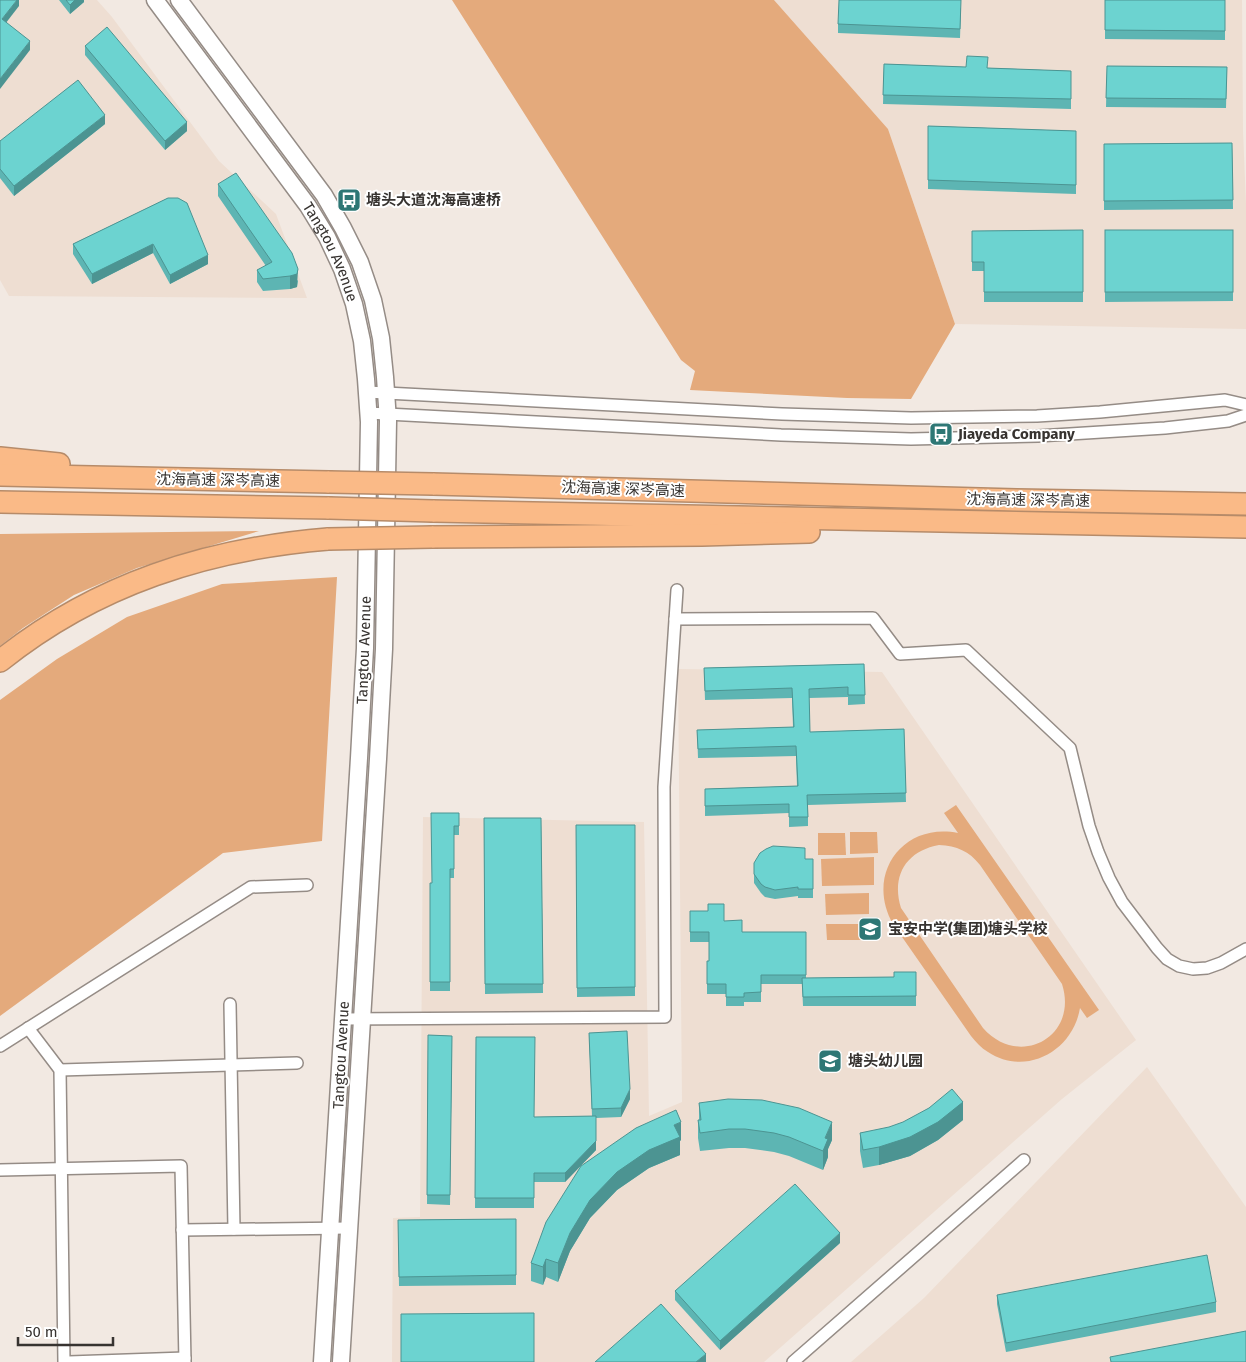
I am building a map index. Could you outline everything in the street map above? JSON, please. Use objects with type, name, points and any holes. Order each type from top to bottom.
[{"type":"highway","name":"沈海高速 深岑高速","points":[[10,467],[198,480],[1246,504]]},
{"type":"highway","name":"沈海高速 深岑高速","points":[[9,503],[1246,527]]},
{"type":"highway","points":[[0,661],[22,643],[59,619],[88,603],[146,577],[187,564],[240,551],[290,542],[328,539],[432,537],[780,533],[979,522]]},
{"type":"main road","name":"Tangtou Avenue","points":[[155,0],[308,206],[327,237],[342,269],[354,304],[362,341],[367,392],[369,464],[365,648],[322,1362]]},
{"type":"main road","name":"Tangtou Avenue","points":[[179,0],[318,187],[344,228],[360,262],[373,300],[381,338],[386,393],[388,474],[383,658],[341,1362]]},
{"type":"street","points":[[367,392],[801,415],[910,418],[1091,413],[1226,400],[1246,405]]},
{"type":"street","points":[[368,413],[800,436],[910,439],[993,438],[1102,433],[1228,421],[1246,415]]},
{"type":"street","points":[[343,1019],[665,1017],[664,787],[677,590]]},
{"type":"street","points":[[675,618],[872,618],[900,654],[966,650],[1070,748],[1089,826],[1109,878],[1122,902],[1166,959],[1179,966],[1193,970],[1208,968],[1221,963],[1246,949]]},
{"type":"street","points":[[0,1046],[252,887],[307,885]]},
{"type":"street","points":[[230,1004],[234,1229]]},
{"type":"street","points":[[28,1028],[60,1070],[64,1362]]},
{"type":"street","points":[[60,1070],[297,1063]]},
{"type":"street","points":[[793,1362],[1024,1160]]},
{"type":"street","points":[[0,1170],[181,1166],[185,1360],[69,1362]]},
{"type":"street","points":[[182,1230],[349,1228]]},
{"type":"shaded area","points":[[0,0],[97,0],[112,17],[219,161],[276,214],[307,298],[9,296],[0,280]]},
{"type":"shaded area","points":[[452,0],[774,0],[888,129],[955,324],[911,399],[847,398],[690,390],[695,371],[681,360]]},
{"type":"shaded area","points":[[774,0],[1242,0],[1243,131],[1246,204],[1246,329],[955,324],[888,129]]},
{"type":"shaded area","points":[[259,531],[137,568],[74,595],[23,628],[0,646],[0,534]]},
{"type":"shaded area","points":[[337,577],[322,841],[223,853],[0,1016],[0,700],[57,659],[127,617],[222,584]]},
{"type":"shaded area","points":[[678,669],[882,672],[1136,1040],[1062,1099],[764,1362],[392,1362],[393,1218],[420,1217],[423,817],[644,822],[649,1116],[682,1102]]},
{"type":"shaded area","points":[[956,805],[1099,1010],[1087,1018],[1080,1008],[1076,1023],[1068,1037],[1046,1056],[1017,1062],[1003,1059],[981,1047],[971,1036],[893,924],[885,906],[883,888],[886,871],[894,856],[905,844],[920,836],[938,832],[958,833],[944,813]],"holes":[[[939,845],[957,848],[976,860],[1062,984],[1065,1003],[1062,1019],[1054,1032],[1042,1041],[1028,1046],[1013,1046],[997,1040],[983,1028],[901,908],[898,885],[904,867],[910,859],[927,848]]]},
{"type":"shaded area","points":[[850,832],[877,832],[878,853],[850,854]]},
{"type":"shaded area","points":[[818,833],[845,833],[846,855],[818,855]]},
{"type":"shaded area","points":[[874,857],[874,885],[822,886],[821,859]]},
{"type":"shaded area","points":[[869,893],[869,914],[826,915],[825,894]]},
{"type":"shaded area","points":[[826,924],[870,924],[870,940],[827,940]]},
{"type":"shaded area","points":[[1147,1067],[1246,1207],[1246,1362],[851,1362],[924,1298]]},
{"type":"building","points":[[0,0],[17,0],[2,19],[30,41],[0,79]]},
{"type":"building","points":[[66,0],[75,0],[70,5]]},
{"type":"building","points":[[839,0],[961,0],[960,29],[838,24]]},
{"type":"building","points":[[1105,0],[1225,0],[1225,31],[1105,30]]},
{"type":"building","points":[[107,27],[187,122],[165,141],[85,46]]},
{"type":"building","points":[[967,56],[988,57],[987,68],[1071,71],[1071,99],[883,95],[884,64],[966,67]]},
{"type":"building","points":[[1107,66],[1227,67],[1226,99],[1106,98]]},
{"type":"building","points":[[78,80],[105,115],[14,186],[0,169],[0,141]]},
{"type":"building","points":[[928,126],[1076,131],[1076,185],[928,180]]},
{"type":"building","points":[[1232,143],[1233,200],[1104,201],[1104,144]]},
{"type":"building","points":[[236,173],[292,253],[298,269],[297,274],[263,279],[257,270],[272,262],[218,184]]},
{"type":"building","points":[[168,198],[178,198],[187,203],[208,255],[170,275],[153,244],[92,274],[73,244]]},
{"type":"building","points":[[1083,230],[1083,292],[984,292],[984,262],[972,262],[972,231]]},
{"type":"building","points":[[1105,230],[1233,230],[1233,292],[1105,292]]},
{"type":"building","points":[[864,664],[865,695],[848,695],[848,687],[809,689],[810,732],[904,729],[906,793],[807,795],[808,817],[789,817],[789,804],[705,806],[705,789],[798,786],[796,746],[698,749],[697,730],[794,727],[792,688],[705,691],[704,668]]},
{"type":"building","points":[[431,813],[459,813],[459,826],[454,826],[454,869],[450,869],[450,982],[430,982]]},
{"type":"building","points":[[484,818],[541,818],[543,984],[485,984]]},
{"type":"building","points":[[576,825],[635,825],[635,987],[577,988]]},
{"type":"building","points":[[773,846],[805,848],[805,859],[813,859],[813,889],[798,889],[798,887],[775,890],[761,884],[754,874],[754,863],[760,853]]},
{"type":"building","points":[[708,904],[724,904],[724,921],[742,920],[742,932],[806,932],[806,975],[761,975],[761,992],[744,993],[744,997],[726,997],[726,984],[707,984],[709,932],[690,932],[690,911],[708,911]]},
{"type":"building","points":[[894,972],[916,972],[916,996],[803,997],[802,978],[894,977]]},
{"type":"building","points":[[627,1031],[630,1089],[621,1108],[592,1109],[589,1033]]},
{"type":"building","points":[[428,1035],[452,1036],[450,1195],[427,1195]]},
{"type":"building","points":[[476,1037],[535,1037],[534,1117],[596,1116],[596,1141],[565,1173],[534,1173],[534,1198],[475,1198]]},
{"type":"building","points":[[952,1089],[963,1102],[938,1122],[910,1137],[863,1150],[860,1133],[903,1122],[929,1108]]},
{"type":"building","points":[[728,1099],[762,1100],[799,1108],[832,1122],[825,1138],[828,1139],[823,1151],[774,1133],[729,1129],[700,1133],[698,1120],[701,1120],[699,1103]]},
{"type":"building","points":[[676,1110],[681,1122],[674,1125],[680,1137],[649,1150],[617,1172],[590,1200],[570,1233],[558,1263],[546,1259],[543,1267],[531,1263],[546,1222],[581,1166],[636,1128]]},
{"type":"building","points":[[795,1184],[840,1233],[720,1341],[675,1291]]},
{"type":"building","points":[[516,1219],[516,1275],[399,1277],[398,1220]]},
{"type":"building","points":[[1207,1255],[1216,1302],[1006,1343],[997,1295]]},
{"type":"building","points":[[661,1304],[706,1354],[696,1362],[595,1362]]},
{"type":"building","points":[[534,1313],[534,1362],[401,1362],[401,1314]]},
{"type":"building","points":[[1246,1331],[1246,1362],[1111,1362],[1110,1357]]},
{"type":"place","name":"塘头大道沈海高速桥","points":[[349,200]]},
{"type":"place","name":"Jiayeda Company","points":[[941,434]]},
{"type":"place","name":"宝安中学(集团)塘头学校","points":[[870,929]]},
{"type":"place","name":"塘头幼儿园","points":[[830,1061]]}]
